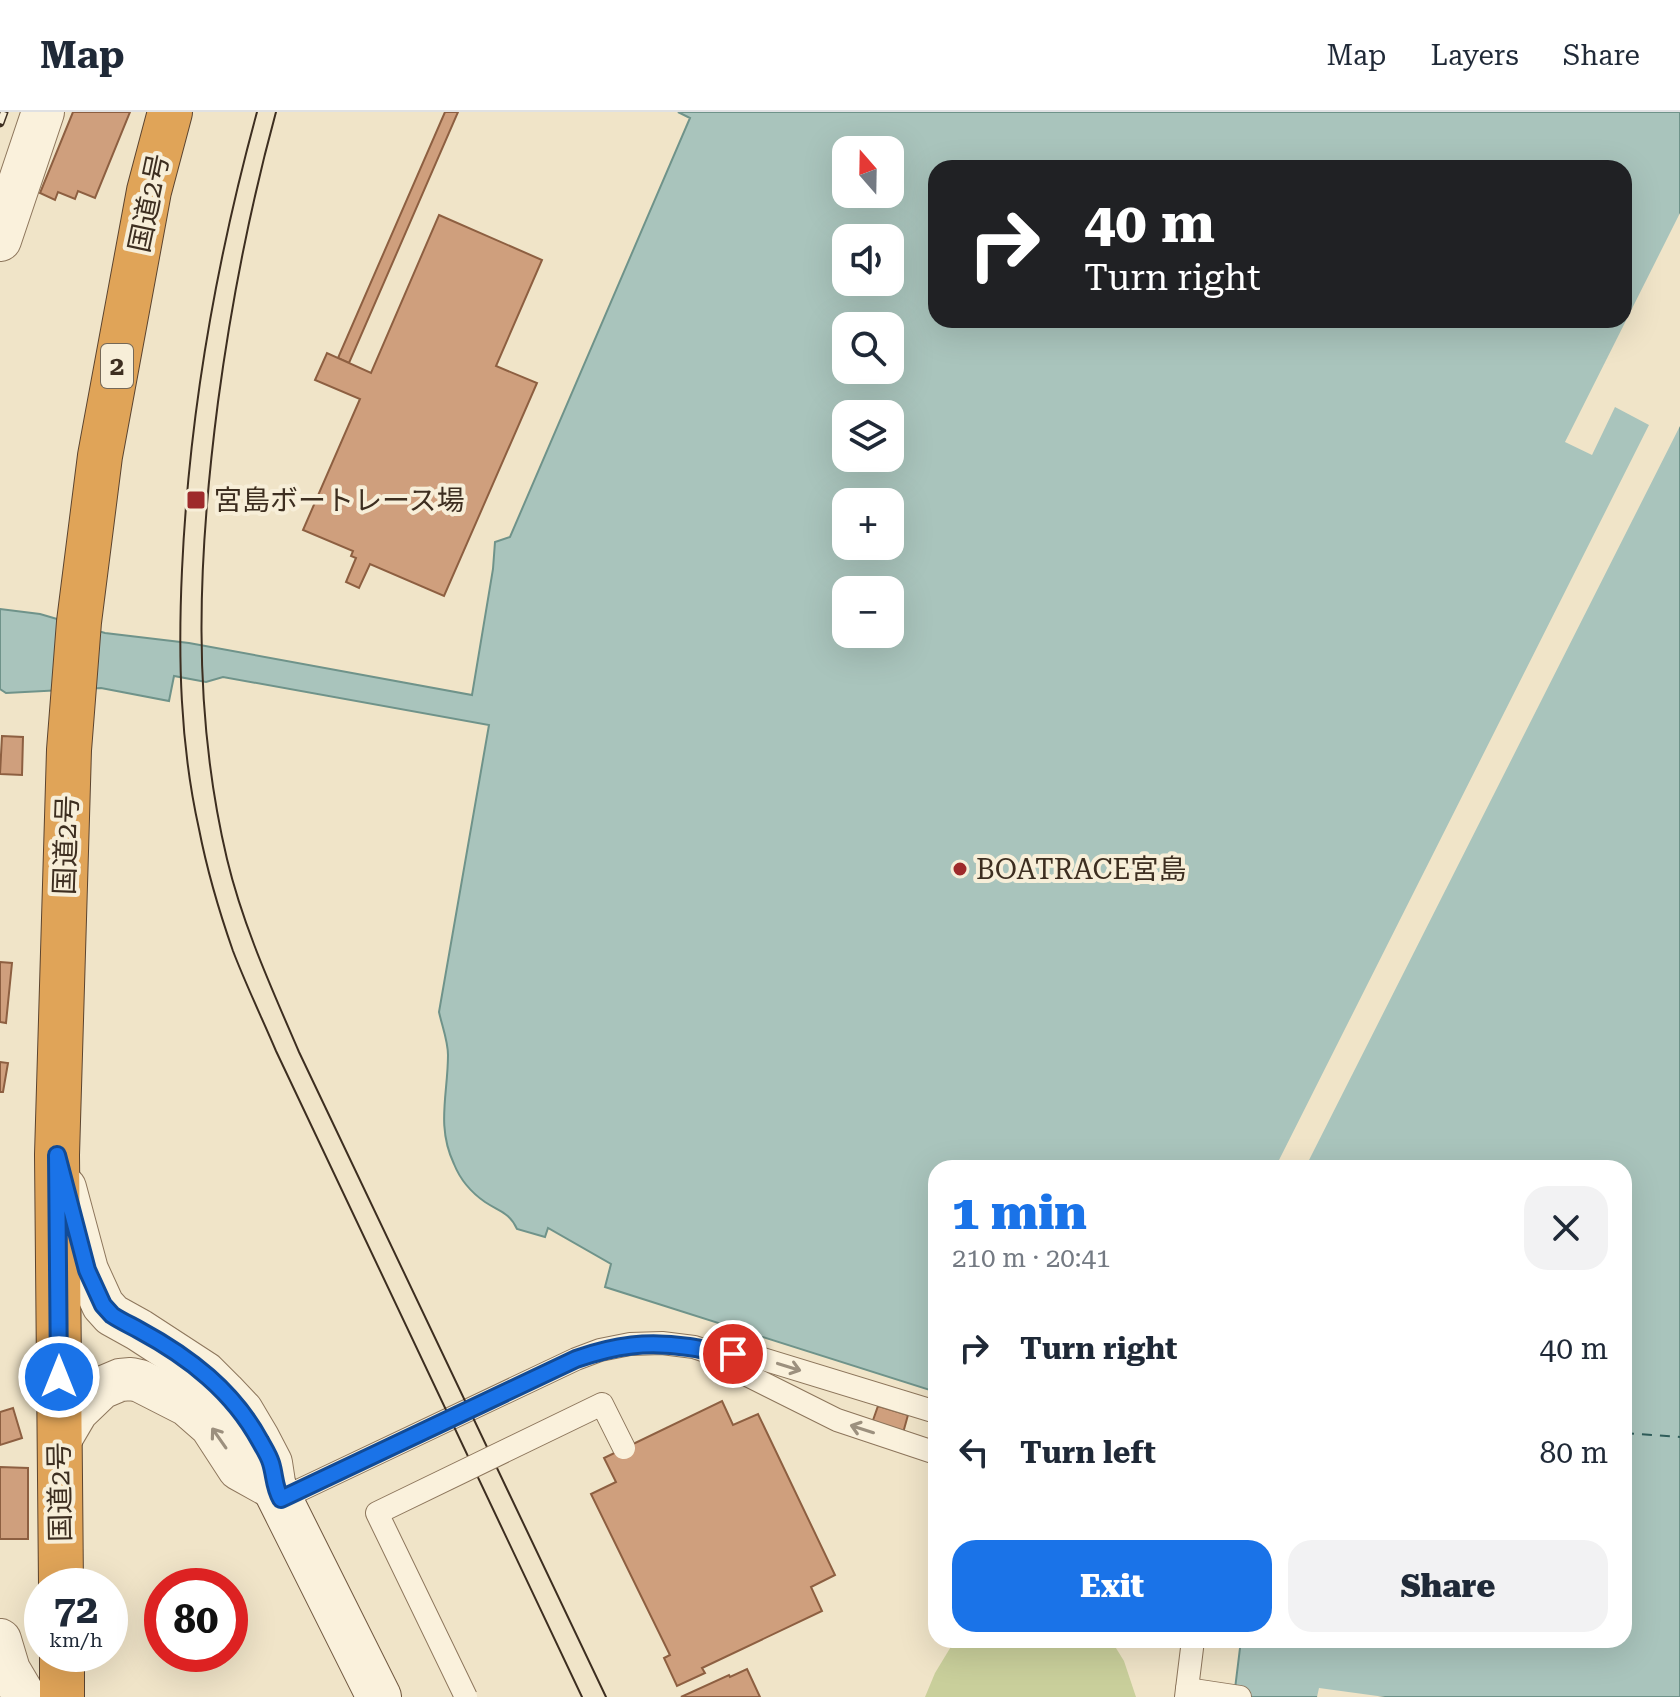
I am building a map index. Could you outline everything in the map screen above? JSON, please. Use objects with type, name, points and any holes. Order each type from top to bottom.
[{"type":"highway","name":"国道2号","points":[[61,1568],[57,1155],[72,692],[100,456],[149,191],[170,112]]},
{"type":"highway","points":[[62,1672],[62,1697]]},
{"type":"street","points":[[0,240],[43,112]]},
{"type":"street","points":[[57,1155],[87,1270],[103,1305],[112,1315],[195,1365],[242,1411],[271,1463],[278,1494],[379,1697]]},
{"type":"street","points":[[60,1440],[77,1411],[101,1388],[120,1380],[140,1381],[187,1405],[211,1426],[239,1469],[278,1494]]},
{"type":"street","points":[[0,1640],[9,1670],[25,1697]]},
{"type":"lane","points":[[278,1494],[576,1359],[630,1344],[662,1343],[712,1353],[749,1376],[837,1420],[928,1450]]},
{"type":"lane","points":[[712,1353],[753,1356],[928,1410]]},
{"type":"lane","points":[[466,1697],[377,1513],[602,1404],[624,1448]]},
{"type":"lane","points":[[1192,1648],[1187,1693],[1237,1697]]},
{"type":"green space","points":[[950,1648],[1116,1648],[1124,1661],[1136,1697],[925,1697]]},
{"type":"water","name":"BOATRACE宮島","points":[[678,112],[1680,112],[1680,1697],[1234,1697],[1240,1648],[1632,1648],[1632,1160],[928,1160],[928,1389],[605,1287],[611,1264],[548,1228],[545,1237],[517,1229],[507,1216],[480,1198],[463,1180],[445,1136],[448,1050],[439,1012],[489,725],[223,677],[206,682],[174,676],[169,701],[101,688],[6,693],[0,689],[0,609],[40,614],[105,633],[189,643],[472,695],[495,542],[510,537],[690,118]]},
{"type":"pier","points":[[1680,213],[1680,426],[1309,1160],[1279,1160],[1649,425],[1615,407],[1592,455],[1565,442],[1622,328],[1632,328],[1632,309]]},
{"type":"pier","points":[[1319,1688],[1385,1697],[1317,1697]]},
{"type":"building","points":[[73,112],[130,112],[95,198],[78,191],[75,199],[58,192],[55,200],[40,193]]},
{"type":"building","points":[[445,112],[458,112],[349,363],[338,358]]},
{"type":"building","points":[[439,215],[542,260],[496,366],[537,383],[444,596],[370,564],[359,588],[346,582],[356,558],[351,556],[353,551],[303,530],[360,399],[315,380],[327,353],[371,373]]},
{"type":"building","points":[[2,736],[23,737],[22,775],[0,774]]},
{"type":"building","points":[[0,962],[12,963],[6,1023],[0,1022]]},
{"type":"building","points":[[0,1062],[8,1063],[3,1092],[0,1092]]},
{"type":"building","points":[[722,1401],[733,1425],[758,1414],[835,1575],[811,1587],[822,1611],[702,1668],[705,1673],[677,1686],[664,1658],[670,1655],[591,1494],[616,1482],[604,1458]]},
{"type":"building","points":[[878,1406],[908,1415],[903,1433],[872,1423]]},
{"type":"building","points":[[13,1408],[22,1438],[0,1445],[0,1412]]},
{"type":"building","points":[[0,1467],[28,1468],[28,1539],[0,1539]]},
{"type":"building","points":[[747,1669],[760,1697],[681,1697],[729,1675]]},
{"type":"ferry route","points":[[1632,1434],[1680,1437]]},
{"type":"tram line","points":[[257,112],[217,282],[198,397],[186,512],[181,603],[182,700],[188,765],[199,829],[233,951],[276,1051],[582,1697]]},
{"type":"tram line","points":[[276,112],[242,256],[211,460],[202,631],[203,688],[215,802],[227,859],[250,933],[299,1052],[606,1697]]},
{"type":"railway","points":[[0,123],[4,112]]},
{"type":"place","name":"宮島ボートレース場","points":[[196,500]]},
{"type":"place","name":"BOATRACE宮島","points":[[960,869]]},
{"type":"route","points":[[59,1377],[57,1155],[87,1270],[103,1305],[122,1322],[184,1357],[205,1373],[242,1411],[271,1463],[275,1489],[281,1499],[600,1350],[630,1344],[662,1343],[733,1354]]}]
